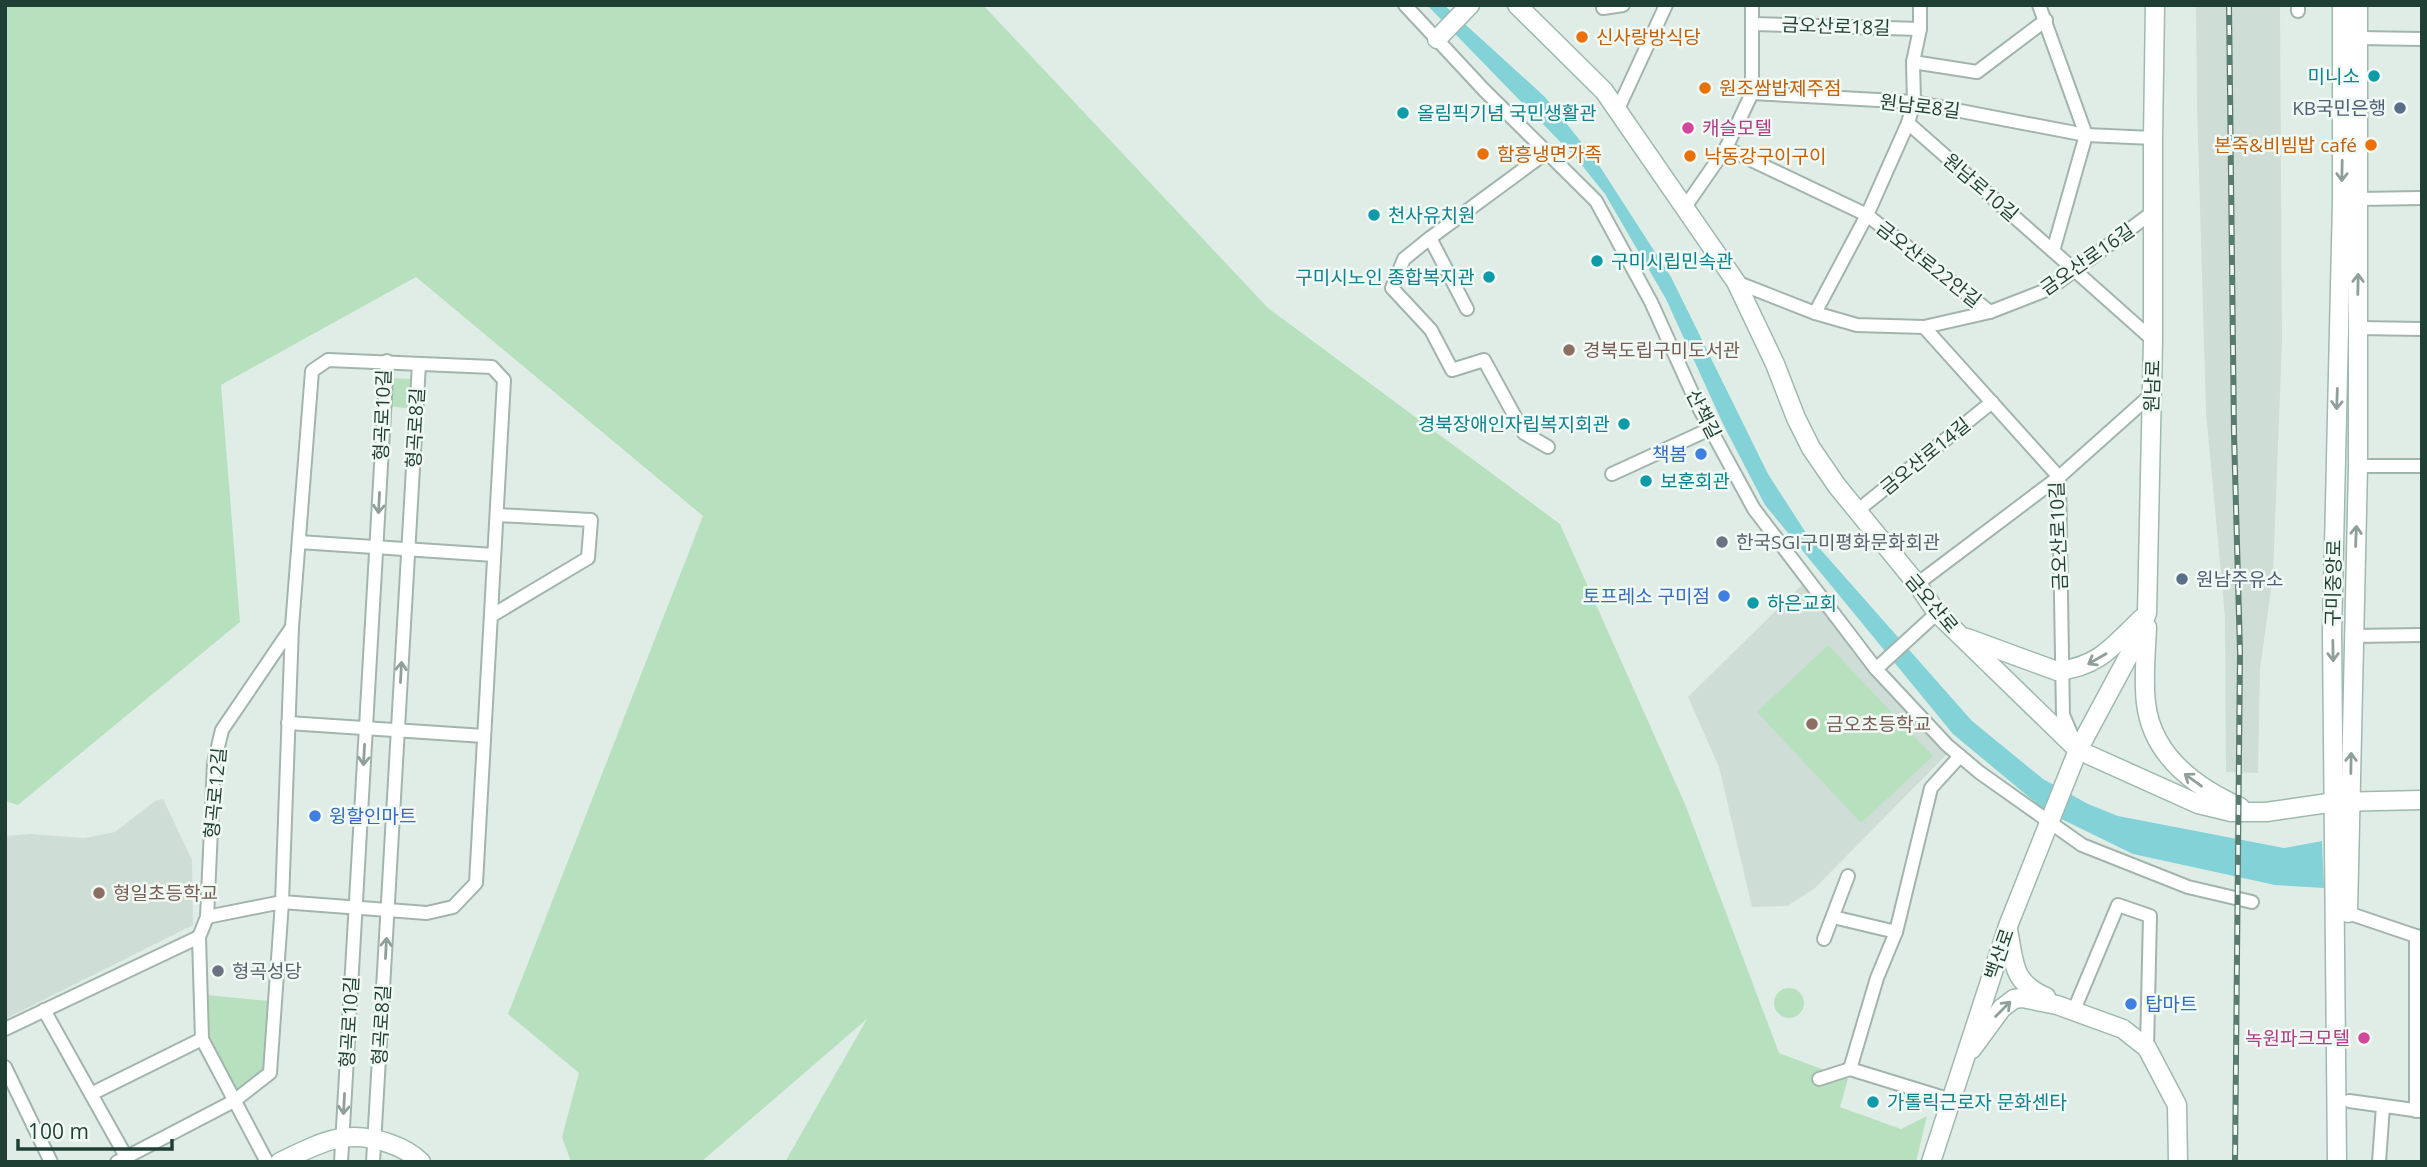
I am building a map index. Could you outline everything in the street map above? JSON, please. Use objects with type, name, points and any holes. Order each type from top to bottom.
[{"type":"street","name":"산책길","points":[[1405,5],[1484,90],[1596,201],[1651,302],[1710,429],[1754,509],[1876,669],[1960,756],[2082,845],[2188,887],[2252,902]]},
{"type":"street","points":[[1437,39],[1470,5]]},
{"type":"street","name":"금오산로","points":[[1517,5],[1604,91],[1736,282],[1768,346],[1796,418],[1811,448],[1857,511],[1917,584],[1937,613],[2078,750],[2198,804],[2231,812],[2252,813],[2343,802],[2422,800]]},
{"type":"street","points":[[1603,8],[1623,5]]},
{"type":"street","points":[[1618,109],[1666,5]]},
{"type":"street","name":"금오산로18길","points":[[1685,208],[1726,148],[1752,93],[1752,5]]},
{"type":"street","name":"금오산로22안길","points":[[1815,313],[1867,215],[1908,123],[1914,102],[1913,62],[1920,29],[1920,5]]},
{"type":"street","points":[[2039,5],[2086,135],[2053,251],[2153,340]]},
{"type":"street","name":"원남로","points":[[2078,750],[2130,653],[2147,613],[2153,340],[2155,5]]},
{"type":"street","name":"구미중앙로","points":[[2342,5],[2342,213],[2332,633],[2348,913],[2349,1162]]},
{"type":"street","name":"구미중앙로","points":[[2337,1162],[2343,802],[2353,636],[2358,466],[2358,5]]},
{"type":"street","points":[[1913,62],[1977,72],[2046,20]]},
{"type":"street","name":"금오산로18길","points":[[1753,24],[1920,29]]},
{"type":"street","points":[[2358,38],[2422,39]]},
{"type":"street","name":"원남로8길","points":[[1752,93],[1914,102],[2086,135],[2153,138]]},
{"type":"street","name":"원남로10길","points":[[1908,123],[2053,251]]},
{"type":"street","points":[[1726,148],[1867,215]]},
{"type":"street","points":[[1547,152],[1405,259],[1392,288],[1431,330],[1452,370],[1484,360],[1524,433],[1548,447]]},
{"type":"street","points":[[2359,199],[2422,198]]},
{"type":"street","name":"금오산로16길","points":[[1736,282],[1815,313],[1857,325],[1924,327],[1990,312],[2049,289],[2153,212]]},
{"type":"street","name":"금오산로22안길","points":[[1867,215],[1990,312]]},
{"type":"street","points":[[1430,238],[1467,309]]},
{"type":"street","name":"금오산로10길","points":[[1924,327],[2059,477],[2063,715],[2078,750]]},
{"type":"street","points":[[2358,328],[2422,329]]},
{"type":"street","name":"형곡로10길","points":[[282,902],[292,627],[312,371],[328,360],[387,362],[341,1162]]},
{"type":"street","points":[[387,362],[419,364]]},
{"type":"street","name":"형곡로8길","points":[[373,1162],[419,364],[492,367],[505,380],[475,883],[453,907],[426,913],[388,912]]},
{"type":"street","points":[[1917,584],[2059,477],[2152,394]]},
{"type":"street","name":"금오산로14길","points":[[1857,511],[1992,402]]},
{"type":"street","points":[[1612,474],[1710,429]]},
{"type":"street","points":[[2358,466],[2422,466]]},
{"type":"street","points":[[491,616],[588,558],[591,520],[497,515]]},
{"type":"street","points":[[299,542],[494,555]]},
{"type":"street","points":[[1876,669],[1937,613]]},
{"type":"street","points":[[1959,635],[2061,671],[2082,666],[2104,656],[2147,613]]},
{"type":"street","points":[[2147,613],[2146,701],[2156,739],[2186,776],[2209,792],[2252,813]]},
{"type":"street","name":"형곡로12길","points":[[267,1162],[202,1039],[199,937],[207,917],[214,763],[222,730],[292,627]]},
{"type":"street","points":[[2353,636],[2422,635]]},
{"type":"street","points":[[288,723],[484,736]]},
{"type":"street","name":"백산로","points":[[1931,1162],[2008,926],[2078,750]]},
{"type":"street","points":[[1850,1069],[1877,978],[1896,932],[1931,788],[1960,756]]},
{"type":"street","points":[[1824,939],[1848,876]]},
{"type":"street","points":[[207,917],[282,902],[388,912]]},
{"type":"street","points":[[44,1010],[124,1160],[234,1101],[270,1073],[282,902]]},
{"type":"street","points":[[2074,1010],[2118,905],[2150,916],[2147,1048]]},
{"type":"street","points":[[2348,913],[2419,937],[2419,1111],[2349,1101]]},
{"type":"street","points":[[1833,916],[1896,932]]},
{"type":"street","points":[[2008,926],[2016,970],[2024,985],[2074,1010],[2123,1029],[2147,1048],[2177,1105],[2178,1162]]},
{"type":"street","points":[[5,1029],[199,937]]},
{"type":"street","points":[[1962,1063],[2002,1008],[2014,999],[2035,999],[2074,1010]]},
{"type":"street","points":[[91,1094],[202,1039]]},
{"type":"street","points":[[5,1067],[51,1162]]},
{"type":"street","points":[[1819,1079],[1850,1069],[1951,1100]]},
{"type":"street","points":[[2379,1162],[2384,1106]]},
{"type":"street","points":[[281,1162],[317,1144],[342,1136],[375,1138],[393,1144],[421,1162]]},
{"type":"shaded area","points":[[2196,5],[2280,5],[2282,342],[2273,575],[2260,669],[2258,773],[2226,772],[2225,616],[2206,412]]},
{"type":"shaded area","name":"금오초등학교","points":[[1804,583],[1950,751],[1814,889],[1787,906],[1752,907],[1719,767],[1688,697]]},
{"type":"shaded area","name":"형일초등학교","points":[[163,799],[192,860],[193,925],[5,1019],[5,836],[31,834],[84,838],[115,832],[155,801]]},
{"type":"green space","points":[[5,5],[983,5],[1268,308],[1560,524],[1685,804],[1779,1053],[1848,1079],[1840,1107],[1901,1129],[1927,1116],[1916,1162],[785,1162],[867,1019],[701,1162],[571,1162],[562,1137],[579,1073],[508,1014],[703,516],[416,277],[221,385],[240,622],[18,805],[5,801]]},
{"type":"green space","points":[[389,378],[415,379],[415,409],[386,406]]},
{"type":"green space","points":[[1828,645],[1933,756],[1861,823],[1757,712]]},
{"type":"green space","points":[[1789,988],[1795,989],[1803,997],[1803,1009],[1795,1017],[1789,1018],[1783,1017],[1775,1009],[1774,1003],[1775,997],[1783,989]]},
{"type":"green space","points":[[207,995],[269,1001],[267,1072],[233,1093],[205,1038]]},
{"type":"water","points":[[1427,5],[1444,5],[1545,97],[1595,159],[1671,277],[1768,474],[1806,533],[1972,721],[2043,779],[2088,804],[2118,816],[2284,848],[2322,841],[2324,888],[2275,885],[2133,854],[2047,812],[1953,734],[1765,505],[1724,426],[1666,299],[1605,194],[1576,158]]},
{"type":"railway","points":[[2229,5],[2234,434],[2240,652],[2235,1162]]},
{"type":"place","name":"신사랑방식당","points":[[1582,37]]},
{"type":"place","name":"미니소","points":[[2374,76]]},
{"type":"place","name":"원조쌈밥제주점","points":[[1705,88]]},
{"type":"place","name":"KB국민은행","points":[[2400,108]]},
{"type":"place","name":"올림픽기념 국민생활관","points":[[1403,113]]},
{"type":"place","name":"캐슬모텔","points":[[1688,128]]},
{"type":"place","name":"본죽&비빔밥 café","points":[[2371,145]]},
{"type":"place","name":"함흥냉면가족","points":[[1483,154]]},
{"type":"place","name":"낙동강구이구이","points":[[1690,156]]},
{"type":"place","name":"천사유치원","points":[[1374,215]]},
{"type":"place","name":"구미시립민속관","points":[[1597,261]]},
{"type":"place","name":"구미시노인 종합복지관","points":[[1489,277]]},
{"type":"place","name":"경북도립구미도서관","points":[[1569,350]]},
{"type":"place","name":"경북장애인자립복지회관","points":[[1624,424]]},
{"type":"place","name":"책봄","points":[[1701,454]]},
{"type":"place","name":"보훈회관","points":[[1646,481]]},
{"type":"place","name":"한국SGI구미평화문화회관","points":[[1722,542]]},
{"type":"place","name":"원남주유소","points":[[2182,579]]},
{"type":"place","name":"토프레소 구미점","points":[[1724,596]]},
{"type":"place","name":"하은교회","points":[[1753,603]]},
{"type":"place","name":"금오초등학교","points":[[1812,724]]},
{"type":"place","name":"윙할인마트","points":[[315,816]]},
{"type":"place","name":"형일초등학교","points":[[99,893]]},
{"type":"place","name":"형곡성당","points":[[218,971]]},
{"type":"place","name":"탑마트","points":[[2131,1004]]},
{"type":"place","name":"녹원파크모텔","points":[[2364,1038]]},
{"type":"place","name":"가톨릭근로자 문화센타","points":[[1873,1102]]}]
